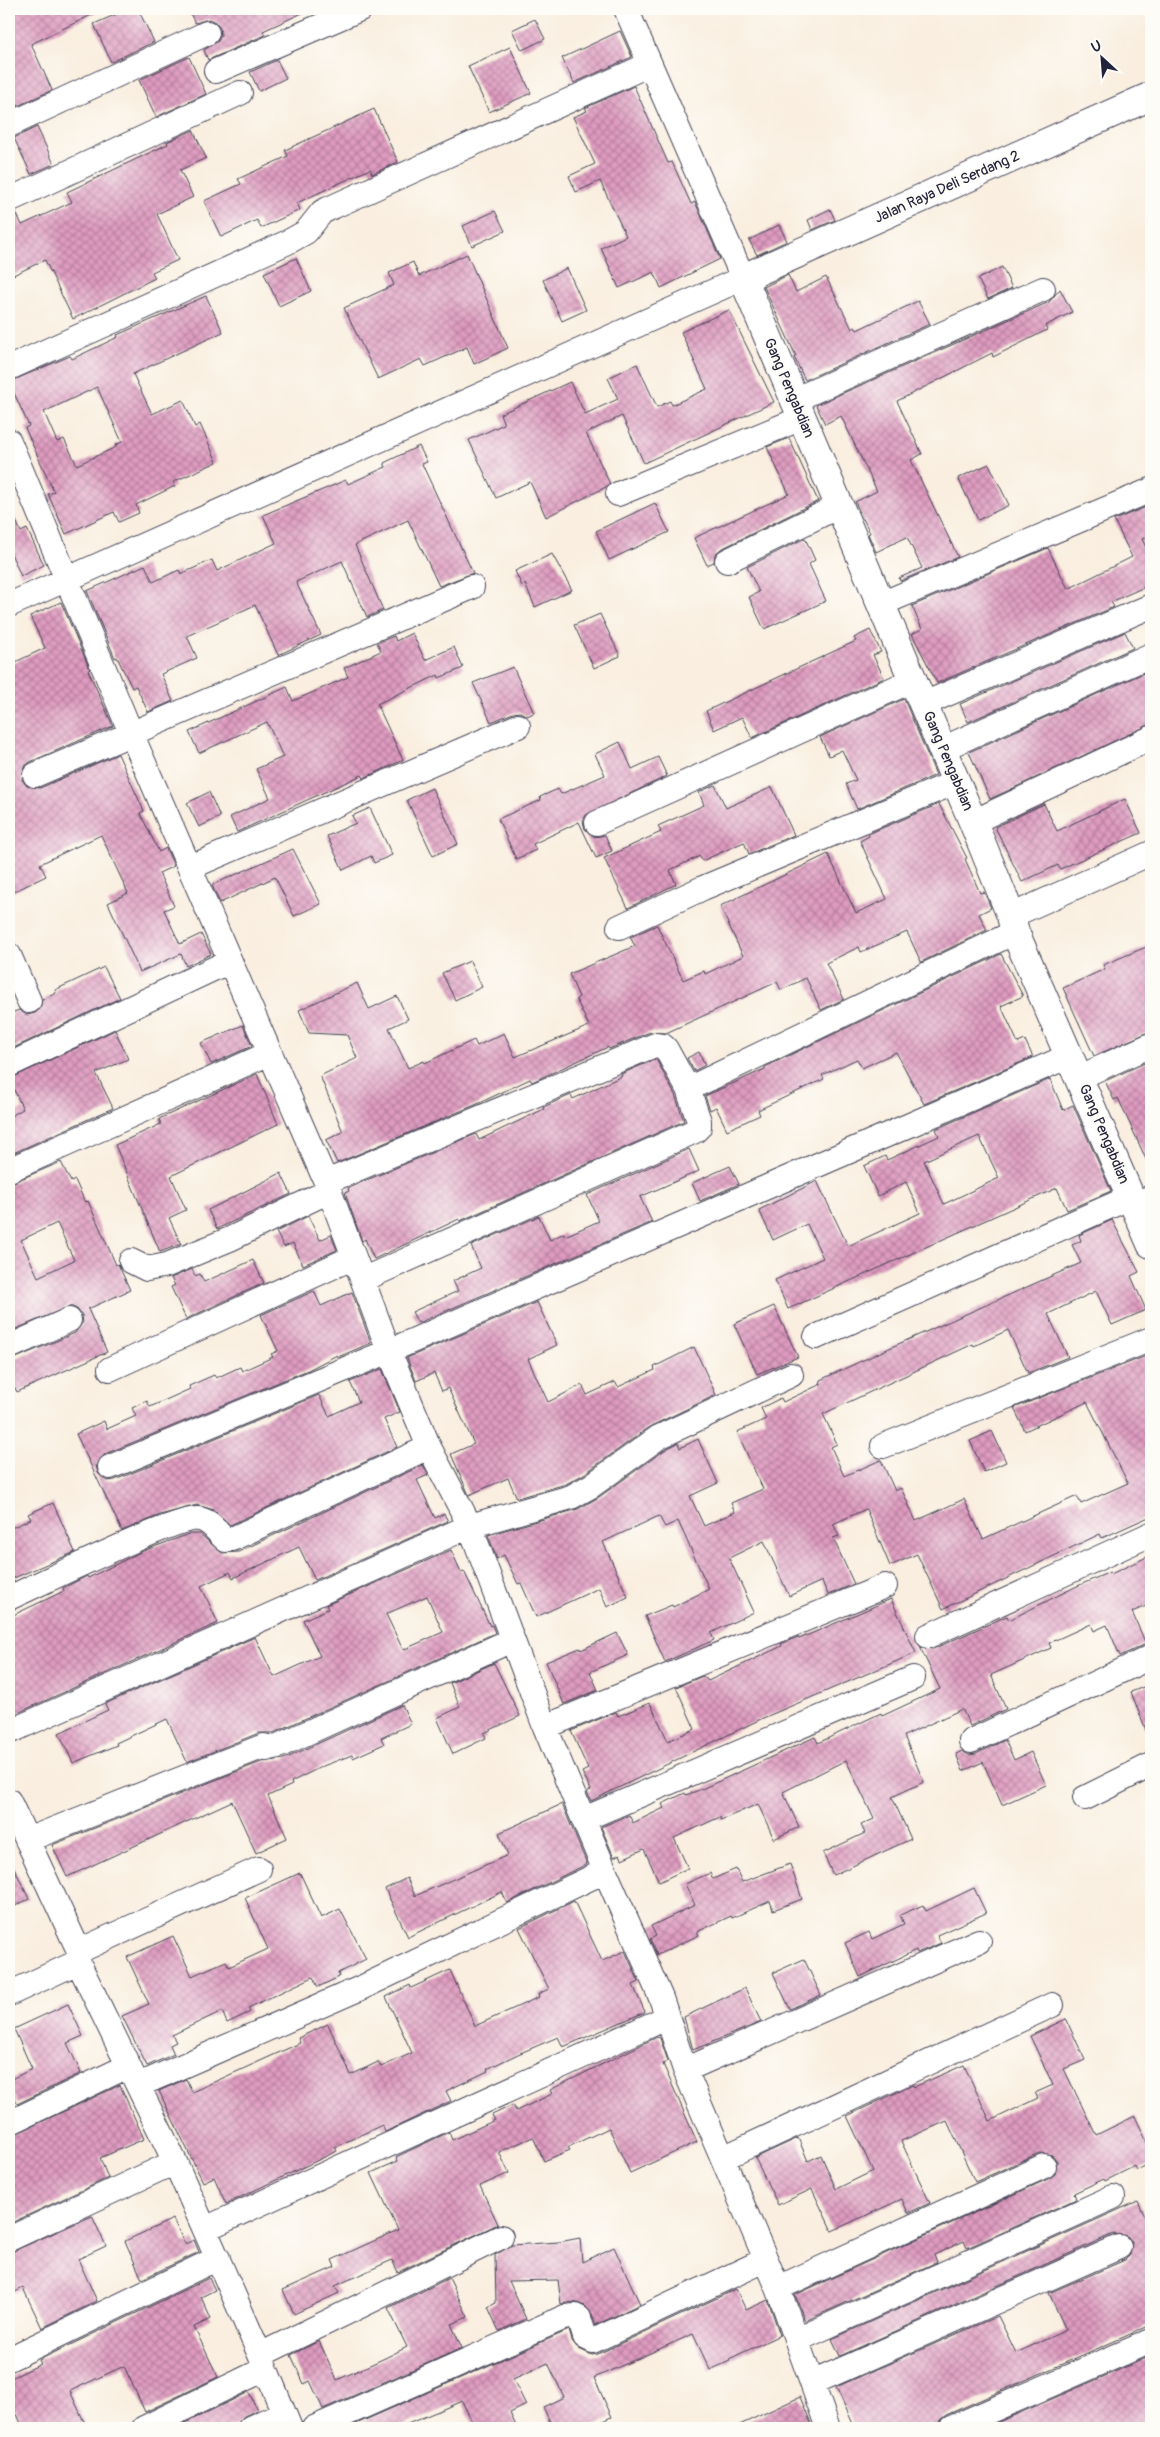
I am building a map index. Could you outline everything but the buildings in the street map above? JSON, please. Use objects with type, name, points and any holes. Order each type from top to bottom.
[{"type":"street","points":[[216,71],[360,9]]},
{"type":"street","points":[[9,605],[743,278],[626,9]]},
{"type":"street","points":[[9,125],[208,33]]},
{"type":"street","points":[[9,368],[288,242],[306,232],[316,218],[328,209],[650,64]]},
{"type":"street","points":[[9,200],[240,93]]},
{"type":"street","name":"Jalan Raya Deli Serdang 2","points":[[743,278],[1151,96]]},
{"type":"street","name":"Gang Pengabdian","points":[[743,278],[924,704],[1013,924],[1074,1067],[1139,1200],[1151,1244]]},
{"type":"street","points":[[618,494],[798,409],[1043,289]]},
{"type":"street","points":[[9,442],[131,733],[191,867],[328,1186],[364,1279],[389,1351],[429,1447],[470,1526],[545,1727],[605,1871],[661,1998],[666,2018],[685,2070],[778,2288],[828,2428]]},
{"type":"street","points":[[881,604],[1151,490]]},
{"type":"street","points":[[727,561],[839,506]]},
{"type":"street","points":[[35,775],[472,588]]},
{"type":"street","points":[[924,704],[1151,606]]},
{"type":"street","points":[[942,748],[1151,655]]},
{"type":"street","points":[[597,823],[913,680]]},
{"type":"street","points":[[191,867],[518,726]]},
{"type":"street","points":[[973,822],[1151,738]]},
{"type":"street","points":[[619,927],[703,888],[956,782]]},
{"type":"street","points":[[688,1089],[1151,853]]},
{"type":"street","points":[[9,955],[28,1001]]},
{"type":"street","points":[[9,1066],[230,961]]},
{"type":"street","points":[[131,1261],[147,1269],[167,1265],[230,1239],[328,1186],[655,1045],[663,1046],[688,1089],[699,1121],[699,1127],[696,1131],[364,1279]]},
{"type":"street","points":[[110,1467],[1074,1067],[1151,1045]]},
{"type":"street","points":[[9,1170],[270,1053]]},
{"type":"street","points":[[816,1337],[1139,1200]]},
{"type":"street","points":[[110,1369],[354,1257]]},
{"type":"street","points":[[9,1347],[68,1320]]},
{"type":"street","points":[[883,1446],[1151,1339]]},
{"type":"street","points":[[9,1732],[470,1526],[571,1497],[591,1486],[659,1437],[791,1375]]},
{"type":"street","points":[[9,1598],[155,1532],[190,1519],[206,1521],[223,1538],[232,1539],[429,1447]]},
{"type":"street","points":[[928,1636],[1151,1534]]},
{"type":"street","points":[[545,1727],[884,1586]]},
{"type":"street","points":[[27,1840],[264,1746],[266,1749],[278,1746],[512,1640]]},
{"type":"street","points":[[971,1741],[1151,1657]]},
{"type":"street","points":[[584,1819],[913,1678]]},
{"type":"street","points":[[1085,1798],[1151,1765]]},
{"type":"street","points":[[9,1801],[78,1956],[218,2258],[286,2421],[250,2428]]},
{"type":"street","points":[[9,1994],[78,1956],[260,1869]]},
{"type":"street","points":[[9,2123],[363,1987],[605,1871]]},
{"type":"street","points":[[685,2070],[979,1941]]},
{"type":"street","points":[[723,2158],[1052,2005]]},
{"type":"street","points":[[205,2229],[666,2018]]},
{"type":"street","points":[[9,2239],[175,2162]]},
{"type":"street","points":[[778,2288],[1044,2166]]},
{"type":"street","points":[[797,2340],[1113,2196]]},
{"type":"street","points":[[144,2428],[263,2362],[501,2237]]},
{"type":"street","points":[[812,2383],[1119,2247]]},
{"type":"street","points":[[9,2359],[218,2258]]},
{"type":"street","points":[[314,2428],[564,2317],[575,2316],[579,2318],[585,2337],[592,2341],[765,2260]]},
{"type":"street","points":[[952,2428],[1151,2341]]}]
